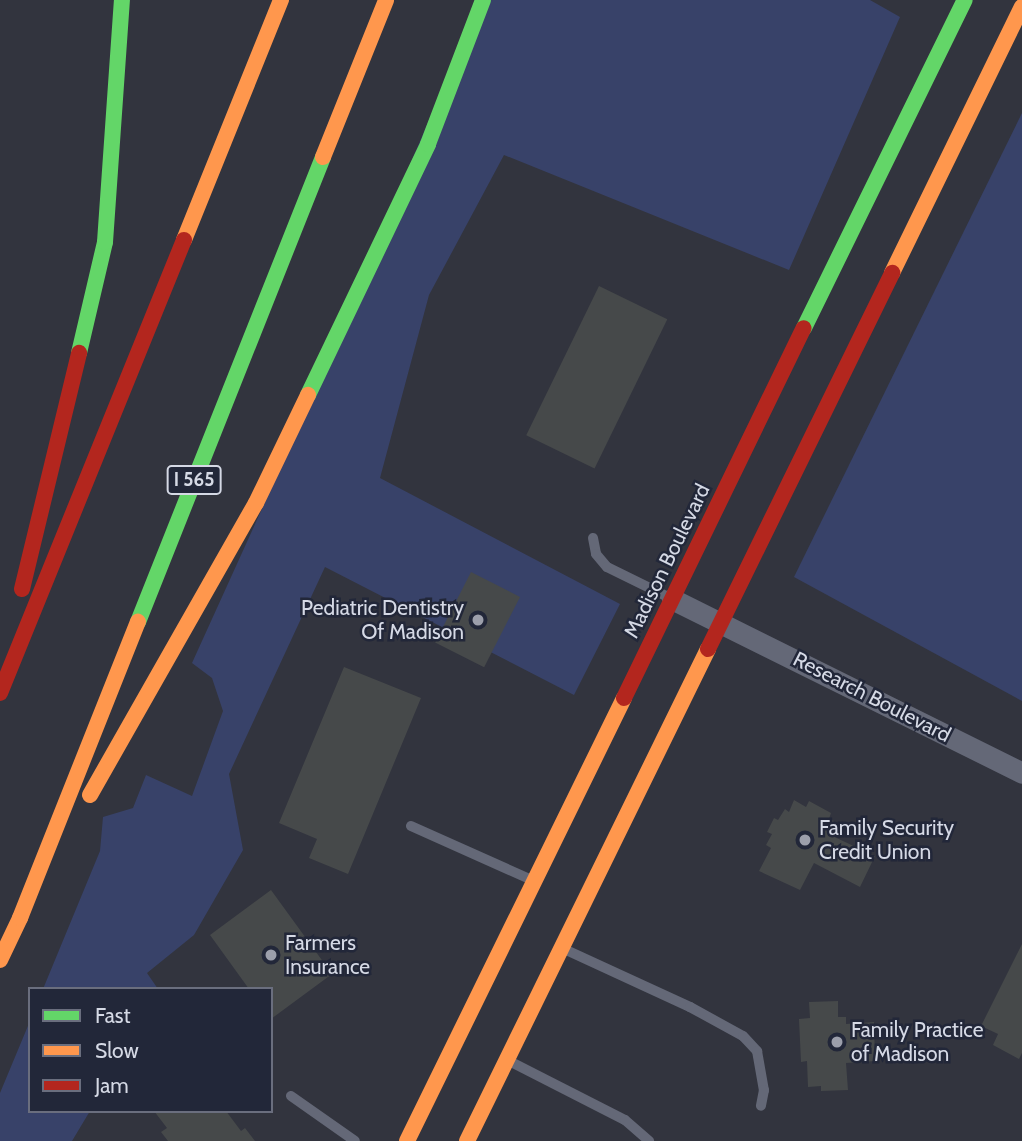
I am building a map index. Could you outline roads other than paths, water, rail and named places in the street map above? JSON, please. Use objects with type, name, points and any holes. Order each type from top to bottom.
[{"type":"main road","points":[[0,681],[105,242],[122,0]]},
{"type":"main road","points":[[0,693],[281,0]]},
{"type":"main road","name":"I 565","points":[[0,960],[20,918],[386,0]]},
{"type":"main road","points":[[20,918],[256,503],[428,144],[483,0]]},
{"type":"main road","name":"Madison Boulevard","points":[[407,1141],[965,0]]},
{"type":"main road","points":[[467,1141],[1022,7]]},
{"type":"street","name":"Research Boulevard","points":[[672,599],[1022,773]]},
{"type":"lane","points":[[593,538],[596,554],[607,567],[672,599]]},
{"type":"lane","points":[[411,826],[534,881]]},
{"type":"lane","points":[[561,948],[690,1007],[743,1036],[757,1051],[764,1090],[761,1106]]},
{"type":"lane","points":[[507,1059],[625,1120],[649,1141]]},
{"type":"lane","points":[[291,1096],[355,1141]]},
{"type":"place","name":"Pediatric Dentistry Of Madison","points":[[478,620]]},
{"type":"place","name":"Family Security Credit Union","points":[[805,840]]},
{"type":"place","name":"Farmers Insurance","points":[[271,955]]},
{"type":"place","name":"Family Practice of Madison","points":[[837,1042]]}]
